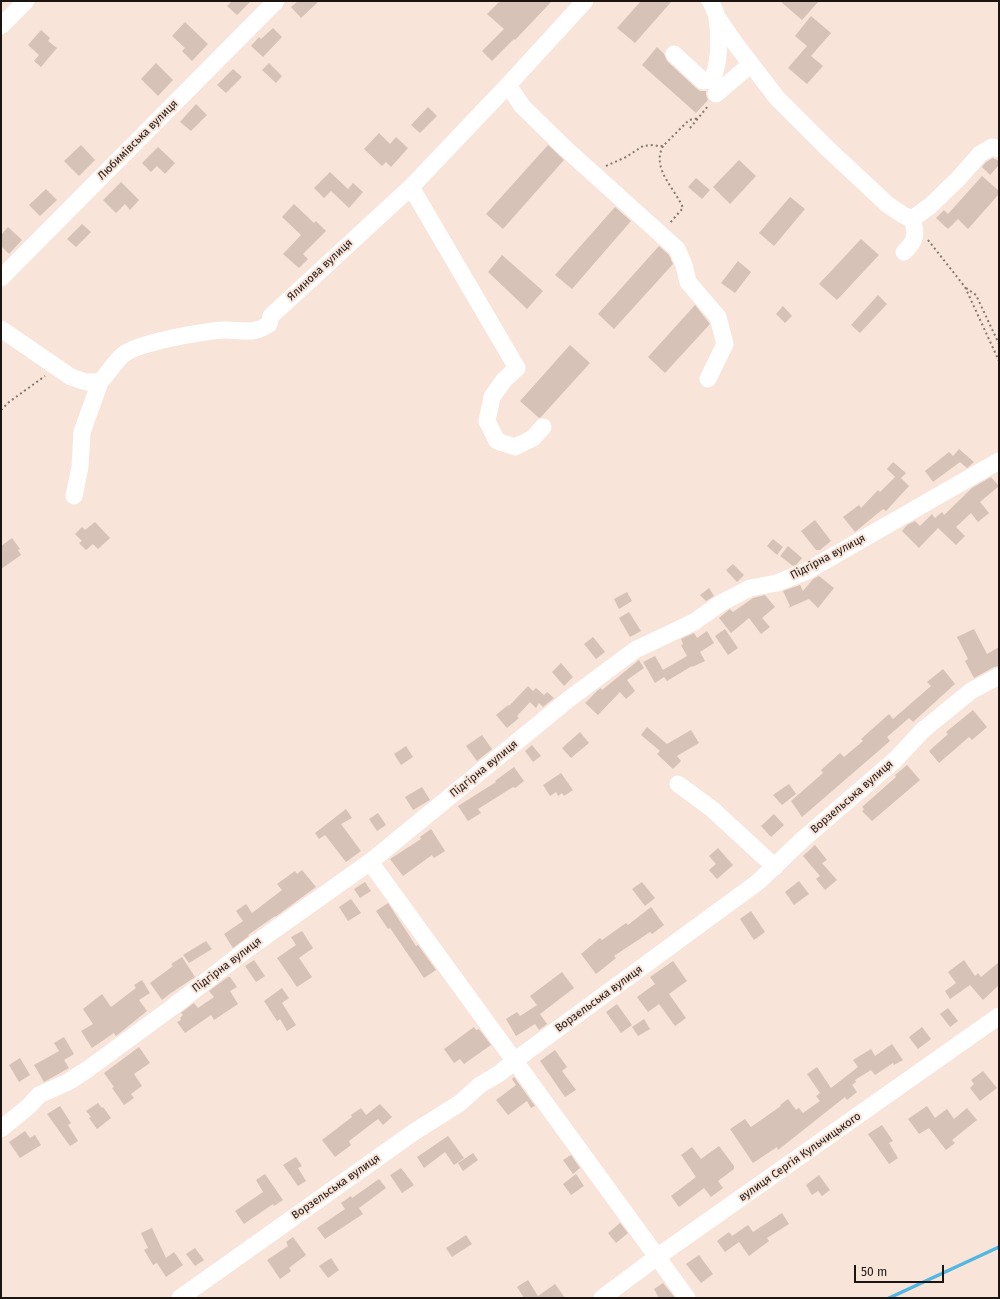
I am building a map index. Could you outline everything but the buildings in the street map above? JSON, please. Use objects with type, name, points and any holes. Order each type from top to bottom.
[{"type":"street","points":[[1,26],[26,1]]},
{"type":"street","name":"Любимівська вулиця","points":[[1,278],[276,1]]},
{"type":"street","name":"Ялинова вулиця","points":[[100,382],[124,354],[147,344],[203,332],[238,330],[248,332],[263,329],[269,324],[271,316],[411,187],[585,1]]},
{"type":"street","points":[[710,1],[717,17],[777,98],[828,149],[887,204],[902,215],[912,219]]},
{"type":"street","points":[[674,54],[703,81],[712,80],[717,70],[719,56],[717,17]]},
{"type":"street","points":[[716,94],[751,64]]},
{"type":"street","points":[[508,85],[522,106],[589,170],[677,249],[684,265],[688,282],[718,318],[725,344],[708,379]]},
{"type":"street","points":[[912,219],[930,206],[959,178],[980,154],[992,147],[999,149]]},
{"type":"street","points":[[411,187],[517,368],[504,380],[492,398],[487,421],[497,441],[515,447],[533,438],[543,427]]},
{"type":"street","points":[[904,252],[913,244],[915,230],[912,219]]},
{"type":"street","points":[[1,329],[71,377],[86,382],[100,382],[82,432],[80,467],[74,496]]},
{"type":"street","name":"Підгірна вулиця","points":[[1,1129],[30,1106],[38,1095],[68,1082],[88,1069],[174,1006],[246,950],[370,862],[569,699],[635,650],[694,622],[721,603],[750,588],[778,583],[807,571],[999,461]]},
{"type":"street","name":"Ворзельська вулиця","points":[[180,1298],[414,1132],[460,1103],[480,1085],[500,1073],[514,1061],[752,887],[802,840],[894,760],[923,730],[971,691],[999,676]]},
{"type":"street","points":[[678,784],[712,809],[775,867]]},
{"type":"street","points":[[370,862],[687,1298]]},
{"type":"street","name":"вулиця Сергія Кульчицького","points":[[602,1298],[999,1016]]},
{"type":"path","points":[[660,234],[683,208],[669,186],[661,169],[660,153],[663,146],[689,120],[699,118]]},
{"type":"path","points":[[589,170],[600,168],[626,157],[643,146],[663,146]]},
{"type":"path","points":[[926,237],[965,287],[999,361]]},
{"type":"path","points":[[965,287],[976,295],[999,344]]},
{"type":"path","points":[[1,410],[9,402],[57,368]]},
{"type":"waterway","points":[[889,1298],[999,1247]]}]
